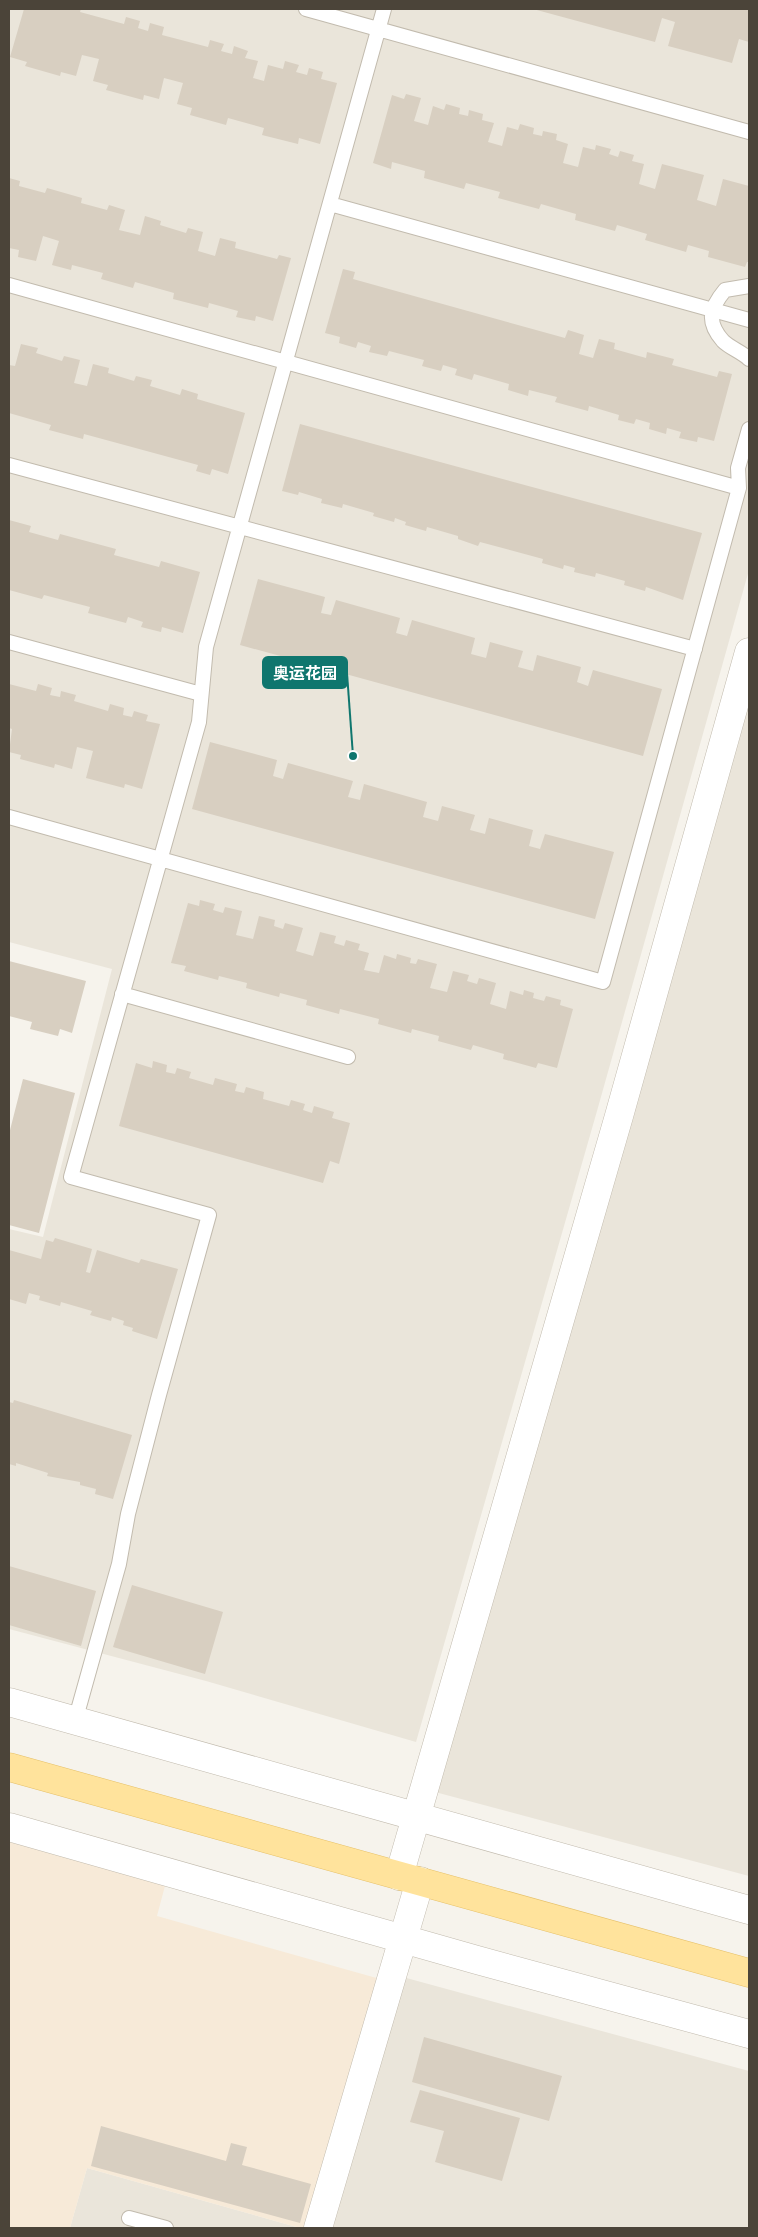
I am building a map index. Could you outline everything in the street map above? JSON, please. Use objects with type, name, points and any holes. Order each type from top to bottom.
[{"type":"main road","points":[[9,1767],[749,1973]]},
{"type":"street","points":[[318,2228],[403,1939],[417,1816],[622,1106],[749,652]]},
{"type":"street","points":[[9,1702],[749,1910]]},
{"type":"street","points":[[9,1828],[749,2034]]},
{"type":"lane","points":[[306,9],[749,132]]},
{"type":"lane","points":[[75,1721],[119,1564],[128,1514],[209,1215],[71,1177],[199,722],[206,648],[384,9]]},
{"type":"lane","points":[[330,204],[749,320]]},
{"type":"lane","points":[[9,285],[739,488]]},
{"type":"lane","points":[[749,286],[725,290],[712,310],[712,324],[724,342],[749,359]]},
{"type":"lane","points":[[9,817],[603,982],[739,488],[738,468],[749,429]]},
{"type":"lane","points":[[9,465],[696,649]]},
{"type":"lane","points":[[9,642],[201,694]]},
{"type":"lane","points":[[122,994],[348,1057]]},
{"type":"lane","points":[[129,2218],[166,2228]]},
{"type":"shaded area","points":[[9,9],[749,9],[749,570],[597,1111],[416,1742],[206,1681],[9,1629],[9,1229],[43,1237],[112,969],[9,942]]},
{"type":"shaded area","points":[[749,692],[749,1876],[435,1792]]},
{"type":"shaded area","points":[[9,1839],[166,1882],[157,1916],[380,1979],[310,2228],[300,2228],[87,2168],[70,2228],[9,2228]]},
{"type":"shaded area","points":[[399,1976],[749,2071],[749,2228],[327,2228]]},
{"type":"shaded area","points":[[87,2168],[300,2228],[70,2228]]},
{"type":"building","points":[[24,9],[81,9],[80,12],[124,24],[126,17],[140,21],[138,28],[148,31],[150,23],[164,27],[162,35],[208,47],[210,40],[224,44],[221,51],[232,54],[234,46],[248,51],[245,58],[258,61],[253,78],[264,81],[268,65],[283,69],[285,61],[299,65],[296,72],[307,75],[309,68],[323,72],[321,79],[337,83],[320,144],[299,138],[298,144],[262,135],[264,128],[228,118],[226,125],[190,115],[192,108],[177,104],[183,83],[164,78],[159,99],[144,95],[143,100],[106,90],[108,85],[93,81],[99,59],[82,55],[76,76],[61,72],[60,76],[25,66],[27,62],[10,57]]},
{"type":"building","points":[[533,9],[749,9],[749,42],[739,39],[732,63],[668,46],[675,22],[662,18],[655,42]]},
{"type":"building","points":[[406,94],[421,98],[414,121],[428,125],[433,106],[444,110],[446,104],[460,108],[459,114],[468,116],[469,110],[483,114],[482,120],[494,123],[488,142],[502,146],[507,127],[518,130],[520,124],[534,128],[533,134],[542,136],[543,131],[557,134],[556,140],[568,144],[563,163],[578,167],[583,147],[595,150],[596,145],[611,149],[609,154],[618,157],[620,151],[634,155],[632,161],[644,164],[639,184],[655,189],[662,164],[704,175],[697,200],[716,206],[723,179],[749,186],[749,262],[747,262],[745,267],[708,257],[709,251],[688,245],[686,252],[645,240],[647,234],[617,225],[615,231],[575,220],[576,214],[541,204],[539,209],[498,198],[500,192],[466,183],[464,189],[424,178],[425,171],[392,162],[391,169],[373,163],[392,95],[404,99]]},
{"type":"building","points":[[9,178],[20,181],[19,186],[45,193],[47,188],[82,198],[81,203],[107,210],[109,205],[125,210],[119,230],[140,235],[145,216],[161,221],[160,225],[186,233],[188,228],[203,232],[198,251],[215,256],[220,238],[236,242],[235,248],[277,259],[279,255],[291,258],[273,321],[256,316],[255,321],[236,317],[238,311],[209,303],[208,308],[173,299],[174,293],[135,282],[133,288],[101,279],[103,273],[72,265],[71,270],[52,265],[59,241],[43,236],[36,261],[18,257],[19,250],[9,248]]},
{"type":"building","points":[[343,269],[355,272],[353,279],[565,338],[568,330],[584,335],[579,354],[593,358],[599,339],[615,343],[614,349],[646,358],[647,352],[674,359],[672,365],[717,377],[719,371],[732,374],[714,441],[698,437],[697,442],[679,438],[681,432],[667,428],[666,434],[649,429],[650,423],[636,419],[634,424],[618,420],[619,415],[589,406],[588,411],[555,402],[557,397],[529,390],[528,396],[508,390],[509,384],[474,374],[472,380],[455,375],[457,369],[443,365],[441,371],[422,366],[424,360],[389,351],[387,356],[369,352],[371,346],[358,342],[356,348],[339,343],[340,337],[325,333]]},
{"type":"building","points":[[21,344],[38,348],[36,353],[62,361],[64,356],[80,360],[74,383],[87,386],[93,364],[109,368],[108,373],[134,381],[136,376],[152,380],[150,386],[180,395],[182,389],[198,394],[197,399],[245,413],[228,474],[212,469],[210,475],[196,471],[198,465],[84,434],[83,439],[49,430],[51,425],[9,413],[9,365],[15,366]]},
{"type":"building","points":[[300,424],[702,533],[683,600],[646,587],[645,591],[624,585],[625,581],[596,573],[595,577],[574,572],[575,568],[564,565],[563,569],[542,563],[543,559],[480,542],[478,546],[458,539],[458,536],[427,527],[426,531],[405,525],[406,522],[395,518],[394,522],[373,516],[374,513],[343,504],[342,508],[321,503],[322,499],[299,492],[298,495],[282,491]]},
{"type":"building","points":[[9,520],[31,526],[29,532],[58,540],[60,534],[116,549],[114,555],[159,567],[161,561],[200,572],[183,633],[162,627],[161,632],[141,627],[143,622],[128,617],[126,623],[88,613],[90,607],[44,595],[42,599],[9,590]]},
{"type":"building","points":[[258,579],[325,597],[321,613],[331,615],[336,600],[400,618],[396,633],[407,636],[412,620],[475,638],[471,654],[486,658],[490,642],[523,651],[518,667],[533,671],[537,655],[581,667],[577,682],[588,686],[593,670],[662,689],[643,756],[240,645]]},
{"type":"building","points":[[9,684],[36,691],[38,684],[52,688],[50,695],[60,697],[61,691],[76,695],[74,701],[108,711],[110,704],[124,708],[123,715],[132,717],[134,711],[148,715],[146,721],[160,724],[142,789],[125,784],[124,788],[86,778],[93,751],[77,747],[72,769],[55,764],[54,768],[20,759],[21,755],[9,752],[12,729],[9,728]]},
{"type":"building","points":[[210,742],[277,760],[273,776],[283,779],[288,763],[353,781],[348,797],[360,800],[364,784],[427,802],[423,817],[438,821],[442,806],[475,815],[470,830],[485,834],[489,818],[533,830],[529,846],[540,849],[545,834],[614,852],[595,919],[192,809]]},
{"type":"building","points":[[200,900],[215,904],[213,910],[223,913],[225,907],[242,911],[236,935],[253,939],[259,916],[275,920],[274,926],[283,929],[285,923],[303,928],[296,951],[313,956],[320,932],[336,936],[334,943],[344,946],[346,940],[360,944],[358,950],[369,953],[364,970],[379,973],[384,955],[396,959],[397,954],[411,958],[410,963],[416,964],[418,959],[437,964],[430,988],[447,992],[453,971],[469,975],[467,981],[477,984],[479,978],[496,983],[490,1004],[506,1009],[510,991],[523,995],[524,990],[534,993],[533,998],[544,1001],[546,996],[561,1000],[560,1005],[573,1009],[557,1068],[538,1063],[536,1068],[503,1059],[504,1054],[473,1045],[471,1050],[438,1041],[439,1036],[412,1029],[411,1033],[378,1024],[379,1019],[340,1009],[339,1014],[306,1005],[307,1000],[280,993],[279,997],[246,988],[247,983],[219,976],[218,980],[184,971],[186,966],[171,963],[188,903],[199,906]]},
{"type":"building","points":[[9,961],[86,981],[72,1033],[60,1029],[58,1036],[30,1029],[32,1022],[9,1016]]},
{"type":"building","points":[[153,1061],[167,1065],[166,1072],[175,1074],[177,1068],[191,1072],[189,1078],[213,1085],[215,1078],[237,1084],[235,1091],[244,1093],[246,1087],[264,1092],[263,1099],[289,1106],[291,1100],[305,1104],[303,1110],[312,1113],[314,1106],[334,1112],[332,1118],[350,1123],[339,1164],[330,1161],[323,1183],[119,1126],[136,1063],[152,1068]]},
{"type":"building","points":[[23,1079],[75,1093],[39,1233],[9,1225],[9,1134]]},
{"type":"building","points":[[55,1238],[92,1249],[86,1272],[90,1273],[97,1250],[139,1263],[141,1259],[178,1269],[157,1339],[132,1331],[133,1328],[123,1325],[124,1321],[112,1317],[111,1321],[90,1315],[92,1311],[61,1302],[60,1306],[39,1300],[40,1296],[29,1293],[26,1304],[9,1299],[9,1250],[41,1259],[46,1240],[53,1242]]},
{"type":"building","points":[[14,1400],[132,1435],[113,1499],[95,1494],[96,1489],[80,1485],[80,1482],[47,1476],[48,1473],[16,1463],[16,1466],[9,1464],[9,1402],[13,1403]]},
{"type":"building","points":[[9,1566],[96,1591],[81,1646],[9,1625]]},
{"type":"building","points":[[132,1585],[223,1612],[205,1674],[113,1647]]},
{"type":"building","points":[[424,2037],[562,2076],[549,2121],[412,2082]]},
{"type":"building","points":[[420,2090],[520,2118],[502,2181],[435,2162],[444,2131],[410,2122]]},
{"type":"building","points":[[101,2126],[226,2161],[231,2143],[247,2147],[242,2165],[311,2184],[300,2223],[91,2166]]},
{"type":"place","name":"奥运花园","points":[[353,756]]}]
